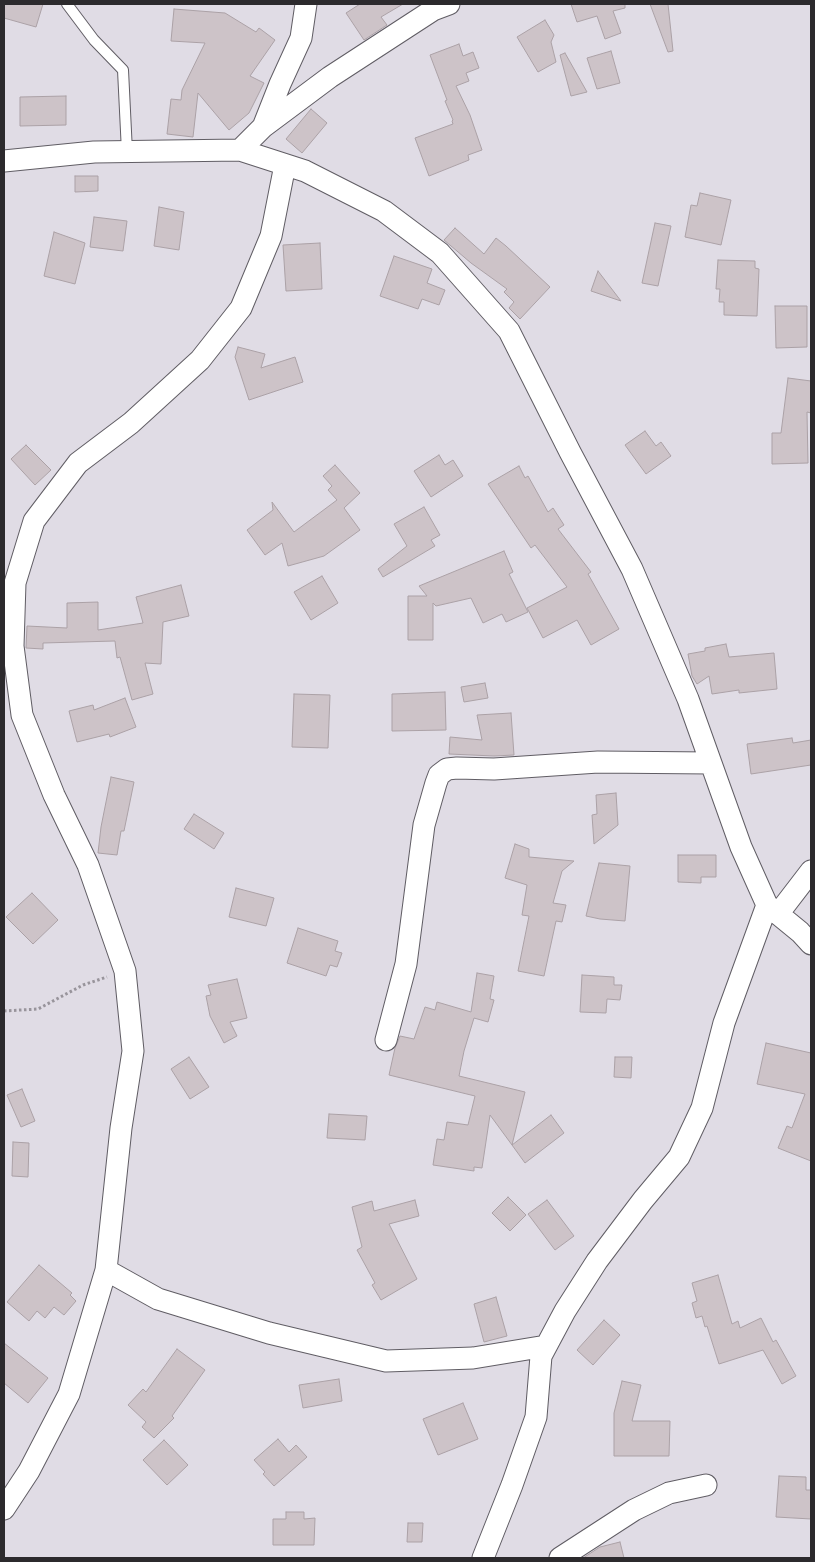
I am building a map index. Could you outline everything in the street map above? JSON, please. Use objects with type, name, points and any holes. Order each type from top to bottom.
[{"type":"street","points":[[263,127],[301,38],[306,4]]},
{"type":"street","points":[[240,150],[263,127],[330,77],[433,10],[450,4]]},
{"type":"street","points":[[4,161],[94,152],[240,150],[305,171],[384,211],[440,254],[509,331],[632,569],[688,699],[741,847],[772,909],[800,932],[811,944]]},
{"type":"street","points":[[4,1509],[30,1471],[69,1394],[106,1270],[121,1128],[133,1051],[124,971],[88,865],[54,795],[22,715],[9,617],[15,583],[34,521],[78,463],[131,423],[200,360],[241,308],[270,236],[285,165]]},
{"type":"street","points":[[386,1040],[406,964],[424,825],[436,782],[439,776],[448,768],[494,769],[598,762],[711,763]]},
{"type":"street","points":[[483,1558],[536,1417],[541,1356],[565,1311],[597,1261],[643,1200],[679,1157],[702,1108],[724,1023],[772,909],[811,871]]},
{"type":"street","points":[[106,1270],[158,1299],[269,1333],[386,1361],[473,1358],[546,1346]]},
{"type":"street","points":[[560,1558],[634,1510],[670,1494],[706,1485]]},
{"type":"lane","points":[[67,4],[94,40],[122,70],[127,152]]},
{"type":"path","points":[[4,1011],[38,1008],[83,985],[124,971]]},
{"type":"building","points":[[4,4],[43,4],[36,27],[4,18]]},
{"type":"building","points":[[360,4],[403,4],[381,17],[387,25],[364,40],[346,13]]},
{"type":"building","points":[[571,4],[625,4],[625,8],[613,11],[621,33],[605,39],[597,16],[577,22]]},
{"type":"building","points":[[650,4],[668,4],[673,51],[668,52]]},
{"type":"building","points":[[174,9],[225,13],[256,32],[259,28],[275,40],[250,76],[264,83],[249,113],[229,130],[198,93],[193,137],[167,134],[171,99],[181,100],[182,90],[205,43],[171,41]]},
{"type":"building","points":[[545,20],[554,35],[551,42],[556,62],[538,72],[517,37]]},
{"type":"building","points":[[459,44],[463,56],[473,52],[479,68],[466,73],[469,81],[456,86],[470,115],[482,150],[468,155],[469,160],[429,176],[415,138],[453,124],[445,101],[447,100],[430,55]]},
{"type":"building","points":[[611,51],[620,83],[597,89],[587,58]]},
{"type":"building","points":[[565,53],[587,92],[571,96],[560,55]]},
{"type":"building","points":[[66,96],[66,125],[20,126],[20,97]]},
{"type":"building","points":[[311,109],[327,123],[302,153],[286,139]]},
{"type":"building","points":[[75,176],[98,176],[98,191],[75,192]]},
{"type":"building","points":[[700,193],[731,200],[721,245],[685,237],[691,205],[697,206]]},
{"type":"building","points":[[159,207],[184,212],[179,250],[154,246]]},
{"type":"building","points":[[94,217],[127,221],[123,251],[90,247]]},
{"type":"building","points":[[655,223],[671,226],[658,286],[642,283]]},
{"type":"building","points":[[455,228],[484,254],[496,238],[550,287],[520,319],[509,308],[514,302],[504,292],[507,289],[471,263],[444,240]]},
{"type":"building","points":[[54,232],[85,243],[75,284],[44,276]]},
{"type":"building","points":[[320,243],[322,289],[286,291],[283,245]]},
{"type":"building","points":[[394,256],[432,269],[427,283],[445,290],[439,305],[422,299],[418,309],[380,296]]},
{"type":"building","points":[[718,260],[755,261],[755,268],[759,269],[757,316],[724,315],[724,302],[719,302],[720,289],[716,289]]},
{"type":"building","points":[[598,271],[621,301],[591,291]]},
{"type":"building","points":[[775,306],[807,306],[807,347],[776,348]]},
{"type":"building","points":[[238,347],[265,354],[261,368],[295,357],[303,382],[249,400],[235,357]]},
{"type":"building","points":[[788,378],[811,381],[811,413],[807,412],[808,463],[772,464],[772,433],[781,433]]},
{"type":"building","points":[[645,431],[656,446],[661,442],[671,456],[646,474],[625,445]]},
{"type":"building","points":[[26,445],[51,470],[35,485],[11,459]]},
{"type":"building","points":[[439,455],[445,465],[453,460],[463,476],[431,497],[414,471]]},
{"type":"building","points":[[335,465],[360,493],[344,508],[360,530],[324,556],[288,566],[282,543],[265,555],[247,530],[273,510],[272,502],[294,532],[337,500],[328,490],[332,486],[323,476]]},
{"type":"building","points":[[519,466],[525,478],[528,476],[548,512],[553,508],[564,525],[558,529],[591,572],[588,574],[619,629],[591,645],[577,620],[543,638],[527,608],[567,587],[535,545],[531,548],[488,484]]},
{"type":"building","points":[[424,507],[440,535],[431,540],[435,546],[383,577],[378,569],[407,546],[394,524]]},
{"type":"building","points":[[504,551],[513,572],[509,574],[528,612],[506,622],[502,614],[483,623],[471,598],[436,606],[433,603],[433,640],[408,640],[408,596],[427,596],[419,586]]},
{"type":"building","points":[[322,576],[338,603],[311,620],[294,592]]},
{"type":"building","points":[[181,585],[189,616],[163,622],[161,664],[145,663],[153,694],[132,700],[120,657],[117,658],[115,641],[43,643],[43,649],[26,648],[27,626],[67,628],[67,603],[98,602],[98,630],[143,623],[136,597]]},
{"type":"building","points":[[726,644],[729,657],[774,653],[777,689],[739,693],[739,690],[712,694],[709,676],[697,684],[692,676],[688,654]]},
{"type":"building","points":[[485,683],[488,698],[464,702],[461,687]]},
{"type":"building","points":[[445,692],[446,730],[392,731],[392,694]]},
{"type":"building","points":[[294,694],[330,695],[328,748],[292,747]]},
{"type":"building","points":[[125,698],[136,727],[110,737],[109,734],[77,742],[69,711],[93,705],[94,710]]},
{"type":"building","points":[[511,713],[514,755],[449,754],[450,737],[482,740],[477,715]]},
{"type":"building","points":[[792,738],[793,743],[811,740],[811,765],[751,774],[747,744]]},
{"type":"building","points":[[111,777],[134,782],[124,831],[121,831],[117,855],[98,853]]},
{"type":"building","points":[[616,793],[618,825],[594,844],[592,815],[597,814],[596,795]]},
{"type":"building","points":[[194,814],[224,833],[214,849],[184,829]]},
{"type":"building","points":[[515,844],[529,849],[529,857],[574,861],[562,871],[553,903],[566,905],[562,922],[556,921],[544,976],[518,971],[529,916],[522,915],[527,885],[505,878]]},
{"type":"building","points":[[678,855],[716,855],[716,877],[701,877],[701,883],[678,882]]},
{"type":"building","points":[[599,863],[630,866],[625,921],[586,916]]},
{"type":"building","points":[[236,888],[274,898],[266,926],[229,917]]},
{"type":"building","points":[[32,893],[58,920],[33,944],[6,917]]},
{"type":"building","points":[[298,928],[338,941],[335,951],[342,953],[337,967],[330,965],[326,976],[287,963]]},
{"type":"building","points":[[477,973],[494,976],[490,999],[494,1000],[488,1022],[474,1018],[459,1076],[525,1092],[512,1145],[490,1115],[482,1168],[474,1167],[474,1171],[433,1165],[437,1139],[444,1140],[447,1122],[468,1125],[475,1096],[389,1075],[395,1048],[400,1036],[414,1039],[425,1007],[435,1010],[437,1002],[471,1012]]},
{"type":"building","points":[[582,975],[614,977],[614,985],[622,985],[620,1000],[607,999],[606,1013],[580,1012]]},
{"type":"building","points":[[237,979],[247,1018],[230,1022],[237,1036],[224,1043],[210,1016],[206,996],[211,995],[208,985]]},
{"type":"building","points":[[766,1043],[811,1053],[811,1161],[778,1148],[787,1126],[792,1128],[805,1094],[757,1084]]},
{"type":"building","points":[[189,1057],[209,1087],[190,1099],[171,1069]]},
{"type":"building","points":[[615,1057],[632,1057],[631,1078],[614,1077]]},
{"type":"building","points":[[22,1089],[35,1121],[21,1127],[7,1095]]},
{"type":"building","points":[[329,1114],[367,1116],[365,1140],[327,1138]]},
{"type":"building","points":[[551,1115],[564,1133],[525,1163],[512,1145]]},
{"type":"building","points":[[13,1142],[29,1143],[28,1177],[12,1176]]},
{"type":"building","points":[[508,1197],[526,1215],[510,1231],[492,1213]]},
{"type":"building","points":[[415,1200],[419,1216],[389,1224],[417,1279],[381,1300],[372,1285],[375,1283],[357,1250],[362,1247],[352,1207],[372,1201],[374,1211]]},
{"type":"building","points":[[547,1200],[574,1236],[555,1250],[528,1214]]},
{"type":"building","points":[[39,1265],[72,1293],[70,1295],[76,1301],[64,1315],[54,1307],[45,1318],[37,1311],[29,1321],[7,1302]]},
{"type":"building","points":[[718,1275],[732,1324],[738,1321],[740,1328],[761,1318],[773,1342],[776,1340],[796,1376],[782,1384],[763,1350],[719,1364],[707,1326],[705,1327],[702,1316],[696,1318],[692,1303],[697,1301],[692,1283]]},
{"type":"building","points":[[496,1297],[507,1336],[484,1342],[474,1304]]},
{"type":"building","points":[[604,1320],[620,1335],[593,1365],[577,1350]]},
{"type":"building","points":[[4,1343],[48,1378],[28,1403],[4,1383]]},
{"type":"building","points":[[177,1349],[205,1370],[172,1416],[174,1418],[154,1438],[142,1427],[146,1422],[128,1405],[143,1389],[146,1392]]},
{"type":"building","points":[[339,1379],[342,1401],[303,1408],[299,1385]]},
{"type":"building","points":[[622,1381],[641,1385],[632,1421],[670,1421],[669,1456],[614,1456],[614,1413]]},
{"type":"building","points":[[463,1403],[478,1439],[438,1455],[423,1419]]},
{"type":"building","points":[[278,1439],[289,1452],[296,1445],[307,1457],[274,1486],[254,1460]]},
{"type":"building","points":[[164,1440],[188,1465],[167,1485],[143,1460]]},
{"type":"building","points":[[779,1476],[806,1477],[806,1490],[811,1490],[811,1519],[776,1517]]},
{"type":"building","points":[[286,1512],[304,1512],[304,1519],[315,1518],[314,1545],[273,1545],[273,1519],[286,1519]]},
{"type":"building","points":[[408,1523],[423,1523],[422,1542],[407,1542]]},
{"type":"building","points":[[620,1542],[624,1558],[583,1558],[600,1547]]}]
